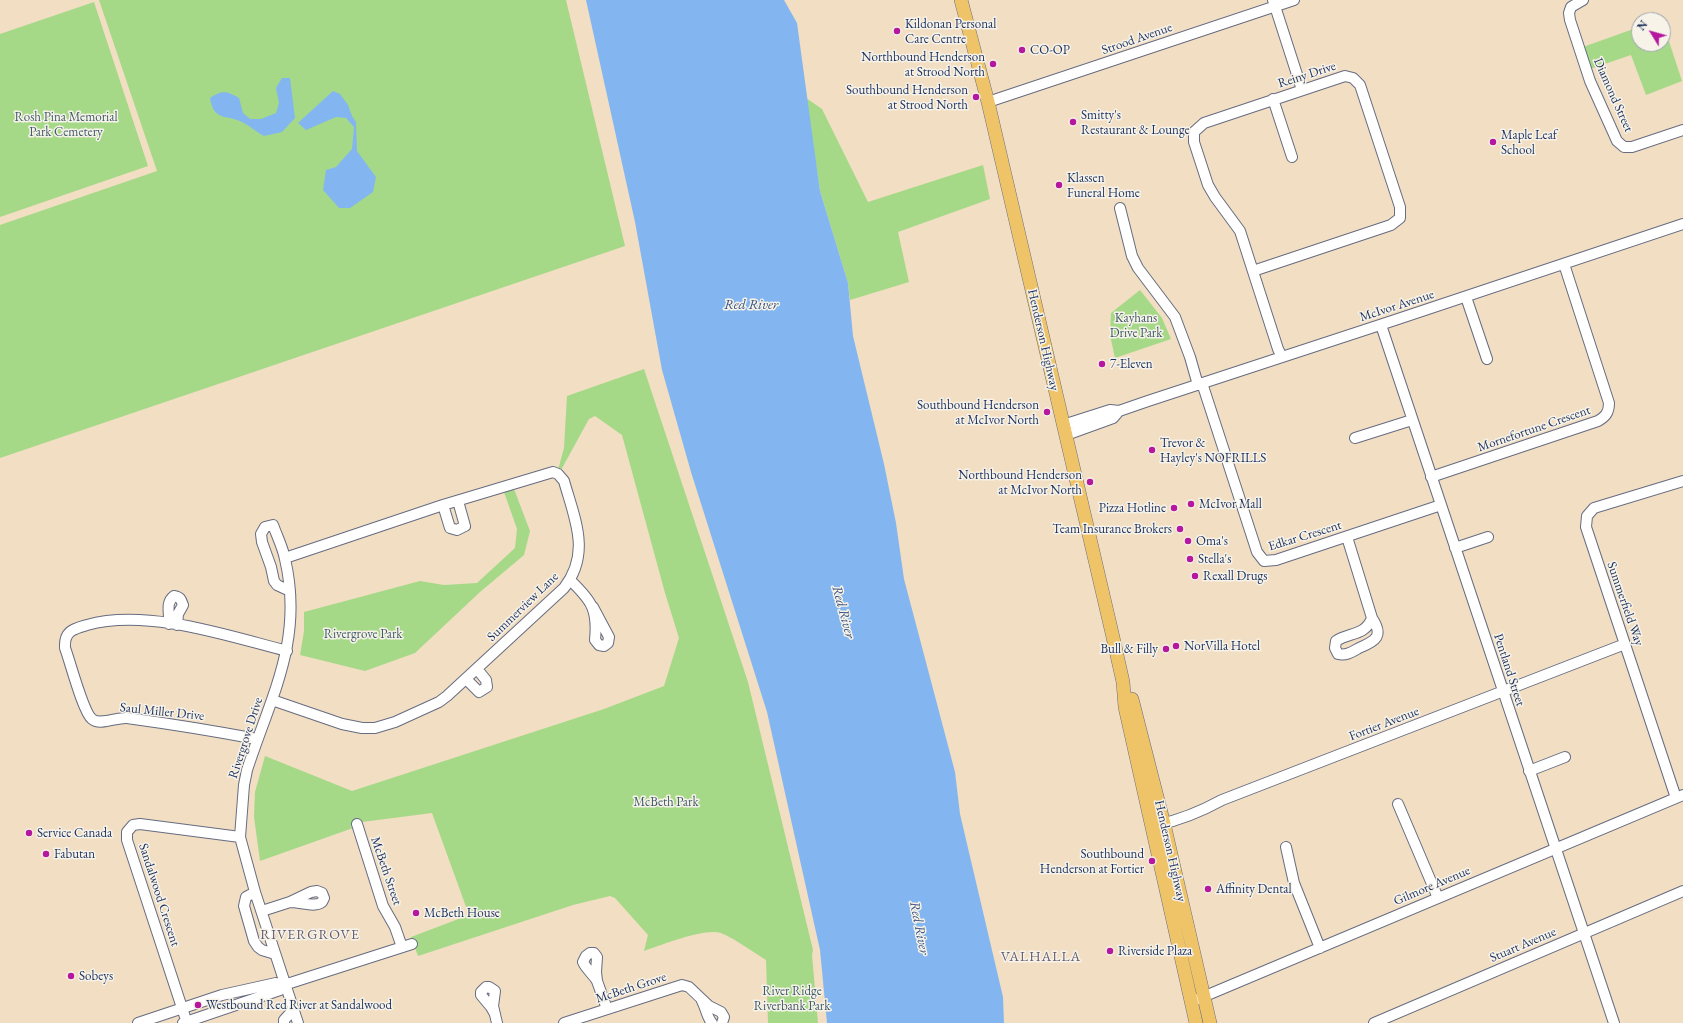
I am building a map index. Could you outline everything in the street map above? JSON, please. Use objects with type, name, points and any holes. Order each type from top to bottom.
[{"type":"main road","name":"Henderson Highway","points":[[961,0],[988,102],[1123,682],[1125,707],[1158,825],[1210,1023]]},
{"type":"main road","name":"Henderson Highway","points":[[1158,825],[1196,1023]]},
{"type":"street","name":"Strood Avenue","points":[[988,102],[1274,3],[1294,0]]},
{"type":"street","name":"Diamond Street","points":[[1583,0],[1571,7],[1569,13],[1570,20],[1590,81],[1617,141],[1624,147],[1632,147],[1683,130]]},
{"type":"street","points":[[1274,3],[1302,90]]},
{"type":"street","name":"Reiny Drive","points":[[1253,271],[1391,224],[1400,218],[1400,207],[1360,85],[1353,78],[1345,76],[1204,123],[1194,132],[1194,142],[1208,185],[1240,231],[1253,271],[1282,357]]},
{"type":"street","points":[[1273,100],[1292,157]]},
{"type":"street","name":"Edkar Crescent","points":[[1120,208],[1132,256],[1138,268],[1175,317],[1260,557],[1264,561],[1276,560],[1440,505]]},
{"type":"street","name":"McIvor Avenue","points":[[1064,430],[1113,418],[1119,411],[1683,224]]},
{"type":"street","name":"Mornefortune Crescent","points":[[1432,477],[1598,422],[1605,416],[1609,409],[1609,404],[1564,264]]},
{"type":"street","points":[[1466,297],[1487,359]]},
{"type":"street","name":"Pentland Street","points":[[1381,325],[1614,1023]]},
{"type":"street","points":[[1355,438],[1412,420]]},
{"type":"street","name":"Summerview Lane","points":[[272,700],[342,724],[362,728],[376,728],[395,722],[439,702],[477,669],[564,588],[570,580],[578,558],[579,539],[564,481],[558,474],[553,472],[458,500],[285,558]]},
{"type":"street","name":"Summerfield Way","points":[[1680,796],[1625,644],[1586,527],[1587,516],[1594,508],[1683,481]]},
{"type":"street","points":[[444,505],[450,528],[457,530],[465,526],[458,500]]},
{"type":"street","name":"Rivergrove Drive","points":[[290,591],[277,585],[274,581],[271,567],[262,542],[261,534],[265,527],[273,525],[285,558],[290,591],[291,629],[284,666],[257,739],[244,785],[240,837],[255,892],[298,1023]]},
{"type":"street","points":[[1347,537],[1372,618]]},
{"type":"street","points":[[1455,548],[1488,537]]},
{"type":"street","points":[[570,580],[579,588],[593,607]]},
{"type":"street","name":"Saul Miller Drive","points":[[257,739],[202,729],[124,718],[98,722],[93,720],[89,717],[66,648],[65,639],[69,632],[77,628],[100,621],[116,620],[173,624],[201,628],[287,651]]},
{"type":"street","name":"Fortier Avenue","points":[[1158,825],[1625,644]]},
{"type":"street","points":[[466,679],[479,692],[484,690],[487,687],[486,680],[477,669]]},
{"type":"street","points":[[1529,771],[1565,757]]},
{"type":"street","name":"Gilmore Avenue","points":[[1191,1002],[1680,796]]},
{"type":"street","points":[[1398,804],[1438,898]]},
{"type":"street","name":"Sandalwood Crescent","points":[[182,1008],[127,840],[127,832],[133,825],[140,824],[240,837]]},
{"type":"street","name":"McBeth Street","points":[[284,984],[407,946],[383,906],[357,824]]},
{"type":"street","points":[[1286,847],[1294,883],[1320,948]]},
{"type":"street","name":"Stuart Avenue","points":[[1374,1023],[1683,891]]},
{"type":"street","points":[[255,892],[246,897],[244,906],[254,941],[262,950],[275,954]]},
{"type":"street","points":[[262,911],[290,902]]},
{"type":"street","points":[[597,981],[607,1009]]},
{"type":"street","points":[[138,1023],[182,1008],[222,995],[276,983],[284,984],[280,990],[186,1023],[182,1008]]},
{"type":"street","name":"McBeth Grove","points":[[564,1023],[682,985],[689,987],[701,999],[721,1012],[724,1017],[722,1023]]},
{"type":"street","name":"McBeth Grove","points":[[701,999],[712,1023]]},
{"type":"street","points":[[284,1023],[284,1020],[294,1009]]},
{"type":"green space","points":[[99,0],[566,0],[625,246],[0,458],[0,225],[157,171]]},
{"type":"green space","name":"Rosh Pina Memorial Park Cemetery","points":[[94,2],[148,166],[0,217],[0,34]]},
{"type":"green space","points":[[1631,30],[1631,52],[1671,52],[1671,47],[1682,81],[1646,95],[1631,55],[1590,69],[1583,47]]},
{"type":"green space","points":[[806,98],[822,109],[868,202],[983,165],[990,199],[898,232],[909,282],[850,300],[848,283],[820,191]]},
{"type":"green space","name":"Kayhans Drive Park","points":[[1140,290],[1162,318],[1171,339],[1115,358],[1110,335],[1111,313]]},
{"type":"green space","name":"McBeth Park","points":[[644,369],[748,682],[813,950],[812,955],[818,1023],[768,1023],[766,960],[726,935],[714,932],[704,933],[672,941],[644,951],[648,935],[615,898],[610,896],[573,905],[418,956],[411,937],[469,915],[432,813],[362,822],[350,826],[353,828],[260,861],[254,817],[255,792],[265,756],[352,791],[604,709],[664,686],[679,638],[665,593],[622,435],[595,416],[589,419],[561,470],[558,470],[564,448],[567,396]]},
{"type":"green space","name":"Rivergrove Park","points":[[514,489],[530,531],[524,555],[480,592],[415,653],[365,671],[300,655],[304,631],[304,612],[420,581],[444,585],[477,583],[515,548],[517,529],[504,492]]},
{"type":"water","name":"Red River","points":[[586,0],[784,0],[797,23],[820,191],[848,283],[853,336],[884,464],[896,523],[904,579],[955,772],[960,814],[1003,997],[1004,1023],[827,1023],[820,950],[767,712],[691,472],[662,370],[635,222]]},
{"type":"water","points":[[282,78],[290,78],[295,118],[282,132],[264,136],[242,122],[222,116],[214,111],[210,98],[224,92],[239,98],[243,113],[250,119],[261,119],[276,113],[279,103],[276,88]]},
{"type":"water","points":[[333,91],[340,94],[348,105],[356,122],[357,151],[376,177],[373,192],[350,208],[339,208],[323,190],[326,170],[336,167],[352,149],[354,127],[346,118],[336,117],[306,130],[298,123]]},
{"type":"place","name":"Kildonan Personal Care Centre","points":[[897,31]]},
{"type":"place","name":"CO-OP","points":[[1022,50]]},
{"type":"place","name":"Northbound Henderson at Strood North","points":[[993,64]]},
{"type":"place","name":"Southbound Henderson at Strood North","points":[[976,97]]},
{"type":"place","name":"Smitty's Restaurant & Lounge","points":[[1073,122]]},
{"type":"place","name":"Maple Leaf School","points":[[1493,142]]},
{"type":"place","name":"Klassen Funeral Home","points":[[1059,185]]},
{"type":"place","name":"7-Eleven","points":[[1102,364]]},
{"type":"place","name":"Southbound Henderson at McIvor North","points":[[1047,412]]},
{"type":"place","name":"Trevor & Hayley's NOFRILLS","points":[[1152,450]]},
{"type":"place","name":"Northbound Henderson at McIvor North","points":[[1090,482]]},
{"type":"place","name":"McIvor Mall","points":[[1191,504]]},
{"type":"place","name":"Pizza Hotline","points":[[1174,508]]},
{"type":"place","name":"Team Insurance Brokers","points":[[1180,529]]},
{"type":"place","name":"Oma's","points":[[1188,541]]},
{"type":"place","name":"Stella's","points":[[1190,559]]},
{"type":"place","name":"Rexall Drugs","points":[[1195,576]]},
{"type":"place","name":"NorVilla Hotel","points":[[1176,646]]},
{"type":"place","name":"Bull & Filly","points":[[1166,649]]},
{"type":"place","name":"Service Canada","points":[[29,833]]},
{"type":"place","name":"Fabutan","points":[[46,854]]},
{"type":"place","name":"Southbound Henderson at Fortier","points":[[1152,861]]},
{"type":"place","name":"Affinity Dental","points":[[1208,889]]},
{"type":"place","name":"McBeth House","points":[[416,913]]},
{"type":"place","name":"Riverside Plaza","points":[[1110,951]]},
{"type":"place","name":"Sobeys","points":[[71,976]]},
{"type":"place","name":"Westbound Red River at Sandalwood","points":[[198,1005]]},
{"type":"district","name":"RIVERGROVE","points":[[310,935]]},
{"type":"district","name":"VALHALLA","points":[[1041,957]]},
{"type":"park label","name":"River Ridge Riverbank Park","points":[[792,998]]}]
